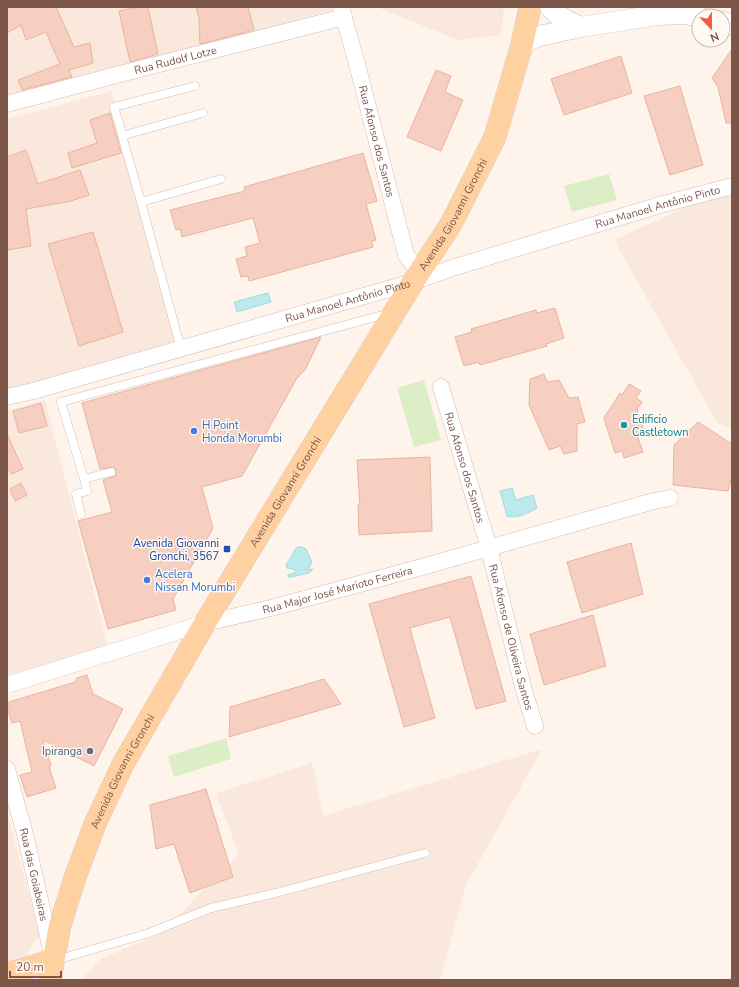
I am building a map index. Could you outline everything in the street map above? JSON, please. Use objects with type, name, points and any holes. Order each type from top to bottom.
[{"type":"main road","name":"Avenida Giovanni Gronchi","points":[[54,973],[60,925],[76,875],[95,824],[123,764],[205,623],[416,277],[451,224],[494,137],[522,44],[530,7]]},
{"type":"main road","points":[[7,974],[54,973]]},
{"type":"street","points":[[550,7],[556,14],[581,27]]},
{"type":"street","name":"Rua Rudolf Lotze","points":[[7,104],[342,12]]},
{"type":"street","name":"Rua Afonso dos Santos","points":[[342,12],[357,64],[406,255],[416,277]]},
{"type":"street","points":[[522,44],[544,35],[581,27],[657,15],[685,14],[691,15]]},
{"type":"street","name":"Rua Manoel Antônio Pinto","points":[[7,397],[181,349],[416,277],[455,267],[653,207],[732,186]]},
{"type":"street","name":"Rua Afonso dos Santos","points":[[441,387],[489,548]]},
{"type":"street","name":"Rua Major José Marioto Ferreira","points":[[7,686],[205,623],[271,608],[654,501],[670,498]]},
{"type":"street","name":"Rua Afonso de Oliveira Santos","points":[[489,548],[523,687],[535,726]]},
{"type":"street","name":"Rua das Goiabeiras","points":[[7,769],[26,838],[54,973]]},
{"type":"lane","points":[[181,349],[114,107],[195,86]]},
{"type":"lane","points":[[123,137],[125,135],[203,113]]},
{"type":"lane","points":[[141,202],[221,179]]},
{"type":"lane","points":[[81,514],[76,494],[87,491],[61,402],[396,311]]},
{"type":"lane","points":[[84,479],[111,472]]},
{"type":"lane","points":[[54,973],[211,908],[284,891],[425,853]]},
{"type":"shaded area","points":[[7,7],[331,7],[332,10],[7,96]]},
{"type":"shaded area","points":[[377,7],[504,7],[501,35],[458,40]]},
{"type":"shaded area","points":[[112,91],[184,349],[7,398],[7,119]]},
{"type":"shaded area","points":[[732,187],[732,430],[717,422],[614,240]]},
{"type":"shaded area","points":[[45,400],[108,647],[7,675],[7,411]]},
{"type":"shaded area","points":[[542,749],[466,885],[440,980],[81,980],[100,959],[160,934],[239,854],[216,793],[312,763],[323,816]]},
{"type":"shaded area","points":[[7,813],[40,934],[25,957],[7,962]]},
{"type":"green space","points":[[609,174],[617,200],[572,212],[564,186]]},
{"type":"green space","points":[[424,380],[441,440],[414,447],[397,388]]},
{"type":"green space","points":[[226,738],[231,759],[174,777],[168,756]]},
{"type":"water","points":[[268,293],[271,302],[237,312],[234,302]]},
{"type":"water","points":[[512,488],[516,500],[533,495],[537,508],[519,516],[507,516],[500,491]]},
{"type":"water","points":[[298,547],[306,549],[312,562],[308,570],[313,569],[309,573],[288,577],[288,575],[296,571],[287,568],[286,565]]},
{"type":"building","points":[[7,7],[56,7],[74,47],[90,43],[93,63],[69,70],[72,77],[22,90],[18,80],[60,64],[46,32],[26,40],[21,25],[7,33]]},
{"type":"building","points":[[139,7],[148,7],[158,54],[130,62],[119,11]]},
{"type":"building","points":[[196,7],[248,7],[254,30],[200,44],[199,18]]},
{"type":"building","points":[[732,49],[732,123],[726,123],[718,87],[712,78]]},
{"type":"building","points":[[621,56],[632,93],[564,115],[551,79]]},
{"type":"building","points":[[436,70],[451,76],[445,92],[463,100],[441,151],[407,137]]},
{"type":"building","points":[[680,86],[703,165],[670,175],[644,96]]},
{"type":"building","points":[[110,113],[121,153],[72,168],[68,153],[97,143],[90,120]]},
{"type":"building","points":[[26,150],[38,184],[80,170],[89,195],[71,201],[26,209],[31,246],[8,250],[7,157]]},
{"type":"building","points":[[363,153],[377,201],[366,204],[376,240],[372,241],[373,247],[249,281],[248,276],[241,277],[236,259],[247,256],[245,247],[260,243],[253,218],[182,237],[180,229],[176,230],[170,210],[245,191],[244,187]]},
{"type":"building","points":[[93,232],[123,332],[79,346],[48,244]]},
{"type":"building","points":[[555,308],[564,338],[546,344],[547,346],[480,365],[479,362],[464,366],[455,337],[472,332],[471,329],[536,310],[537,313]]},
{"type":"building","points":[[321,337],[305,370],[297,378],[242,476],[202,487],[213,528],[173,599],[176,610],[108,629],[78,521],[112,512],[103,480],[115,476],[116,471],[115,468],[112,467],[100,469],[82,403]]},
{"type":"building","points":[[544,374],[547,382],[559,380],[569,398],[578,397],[585,422],[577,424],[577,451],[564,454],[560,446],[549,450],[529,405],[530,379]]},
{"type":"building","name":"Edificio Castletown","points":[[629,384],[641,391],[636,398],[642,402],[637,409],[644,432],[637,435],[643,452],[624,458],[622,451],[615,453],[604,418],[620,393],[622,395]]},
{"type":"building","points":[[41,403],[47,426],[19,433],[13,411]]},
{"type":"building","points":[[698,422],[732,444],[732,476],[728,491],[673,485],[674,445]]},
{"type":"building","points":[[7,434],[23,469],[11,474],[7,467]]},
{"type":"building","points":[[430,457],[432,531],[359,535],[358,505],[360,505],[357,460]]},
{"type":"building","points":[[21,483],[27,495],[15,501],[10,489]]},
{"type":"building","points":[[631,543],[643,594],[582,613],[567,562]]},
{"type":"building","points":[[471,576],[506,701],[476,709],[450,617],[410,628],[435,718],[404,727],[369,604]]},
{"type":"building","points":[[593,615],[606,666],[544,685],[530,634]]},
{"type":"building","points":[[87,675],[93,694],[123,709],[94,766],[43,740],[51,766],[49,767],[56,788],[27,797],[20,775],[32,772],[20,721],[12,723],[9,714],[9,702],[75,682],[77,678]]},
{"type":"building","points":[[324,679],[341,704],[229,737],[230,707]]},
{"type":"building","points":[[206,789],[233,877],[190,893],[174,844],[156,849],[150,805]]},
{"type":"place","name":"Edificio Castletown","points":[[624,425]]},
{"type":"place","name":"H Point Honda Morumbi","points":[[194,431]]},
{"type":"place","name":"Avenida Giovanni Gronchi, 3567","points":[[227,549]]},
{"type":"place","name":"Acelera Nissan Morumbi","points":[[147,580]]},
{"type":"place","name":"Ipiranga","points":[[90,751]]}]
